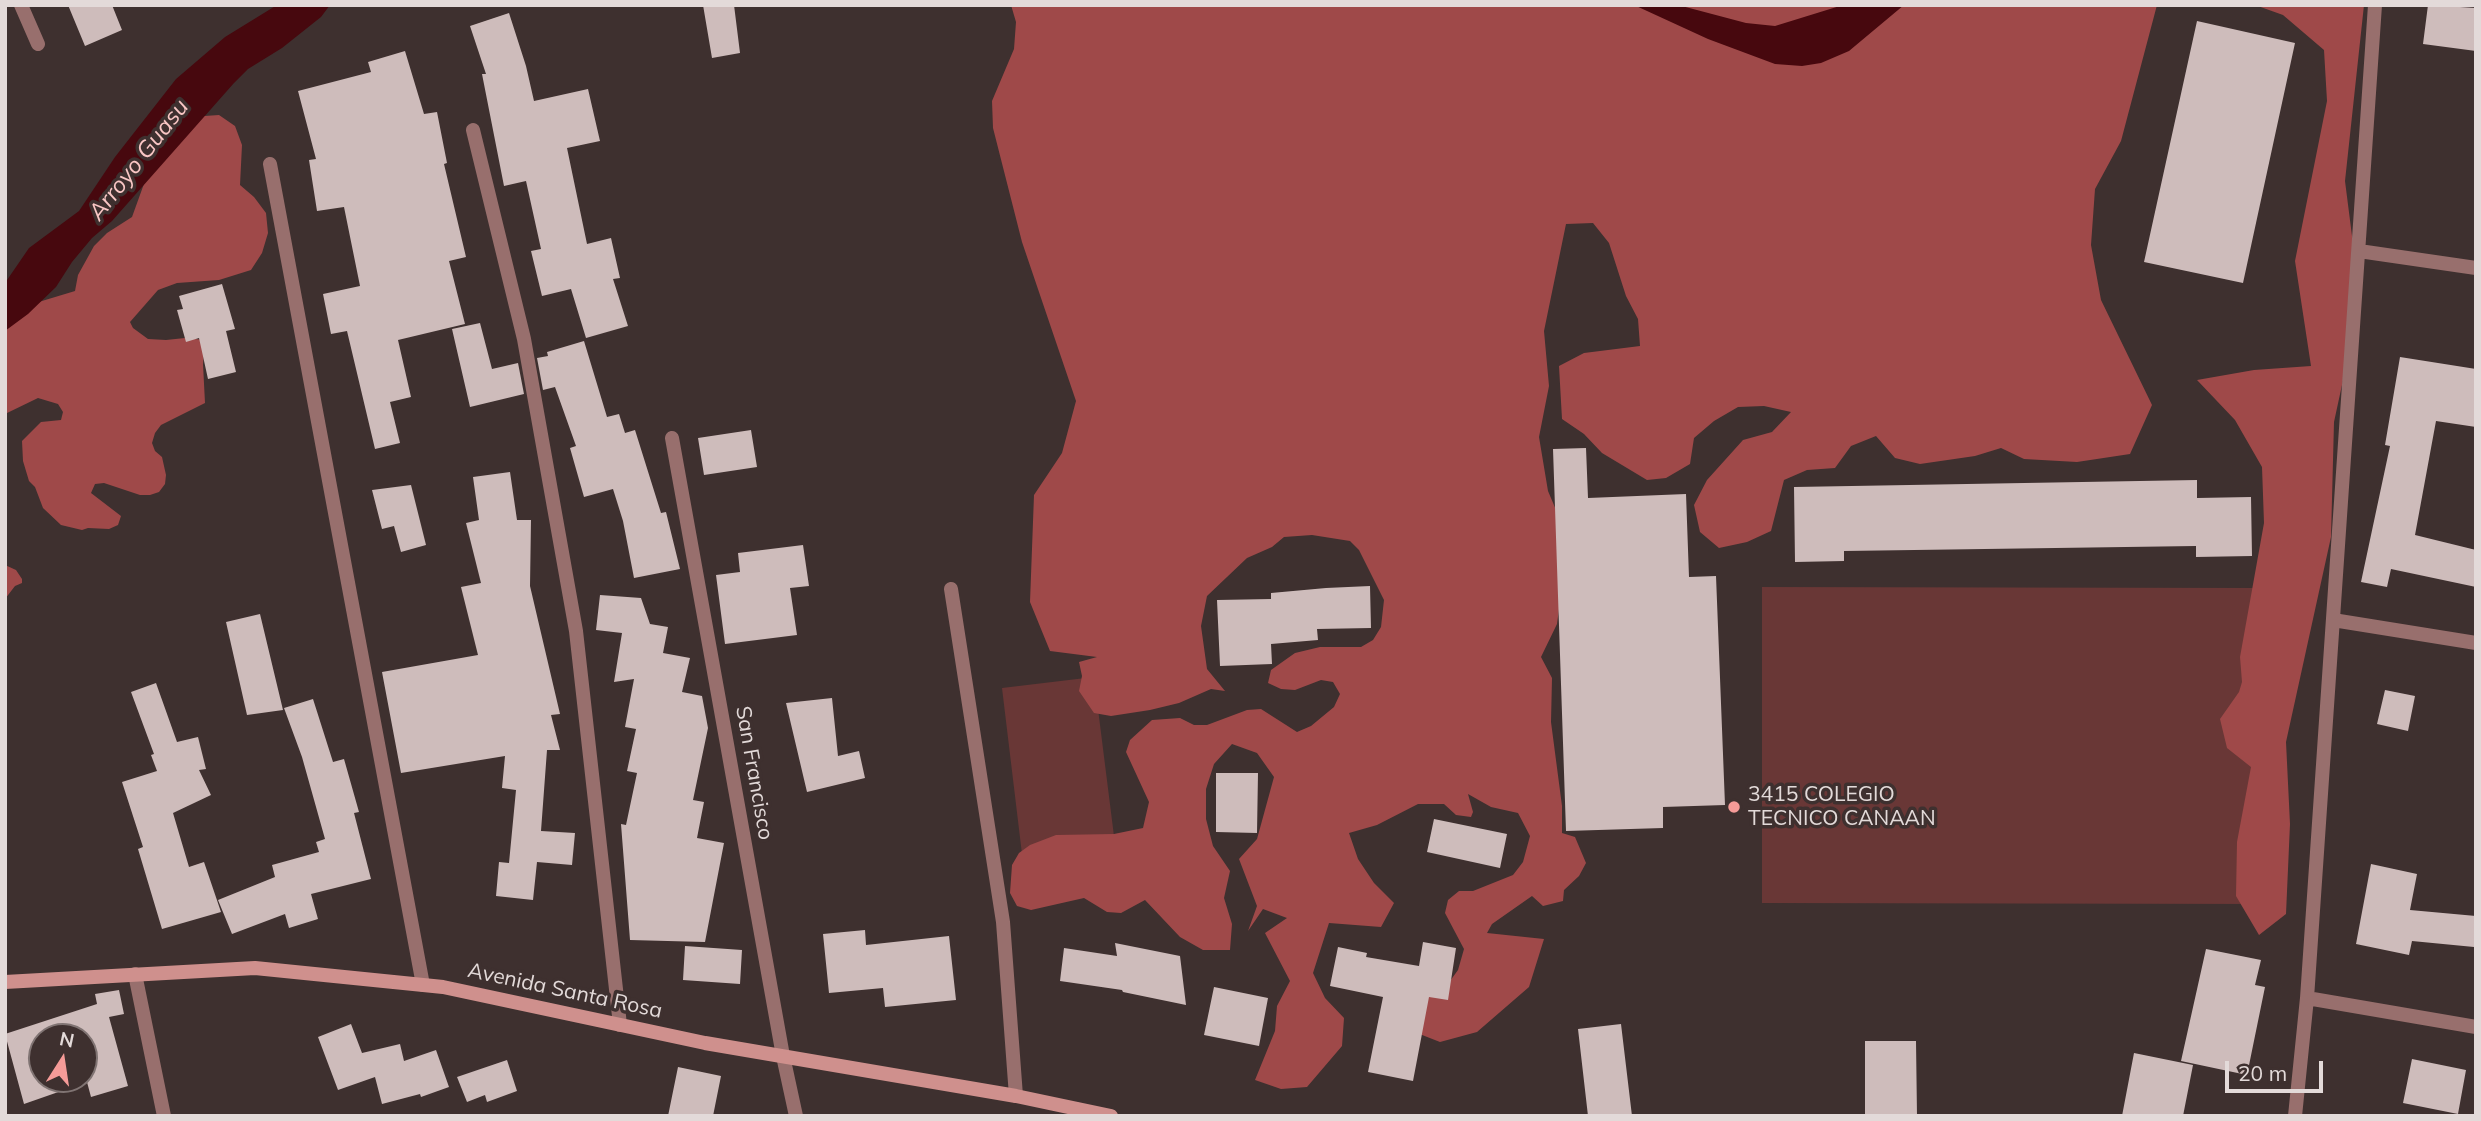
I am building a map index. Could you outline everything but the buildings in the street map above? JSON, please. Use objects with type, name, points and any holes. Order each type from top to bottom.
[{"type":"main road","name":"Avenida Santa Rosa","points":[[5,982],[255,968],[443,987],[621,1025],[1016,1096],[1111,1116]]},
{"type":"street","points":[[21,5],[38,44]]},
{"type":"street","points":[[2295,1116],[2308,998],[2375,5]]},
{"type":"street","points":[[473,130],[524,340],[576,631],[621,1025]]},
{"type":"street","points":[[270,164],[423,985]]},
{"type":"street","points":[[2358,251],[2476,268]]},
{"type":"street","name":"San Francisco","points":[[672,438],[796,1116]]},
{"type":"street","points":[[951,589],[1003,922],[1016,1096]]},
{"type":"street","points":[[2333,620],[2476,643]]},
{"type":"street","points":[[135,974],[164,1116]]},
{"type":"street","points":[[2308,998],[2476,1027]]},
{"type":"shaded area","points":[[1011,5],[2157,5],[2121,141],[2095,189],[2091,245],[2101,300],[2152,405],[2130,454],[2077,462],[2024,459],[2001,448],[1975,456],[1920,464],[1895,458],[1876,436],[1851,446],[1835,468],[1807,470],[1784,480],[1771,531],[1747,542],[1719,548],[1700,532],[1694,505],[1707,480],[1743,440],[1772,432],[1791,412],[1764,406],[1738,407],[1714,421],[1694,438],[1690,464],[1666,478],[1647,480],[1602,453],[1584,434],[1562,419],[1559,366],[1584,353],[1640,346],[1638,319],[1626,296],[1609,243],[1593,223],[1566,224],[1544,331],[1549,386],[1539,437],[1548,491],[1559,517],[1564,572],[1557,624],[1541,657],[1552,678],[1551,722],[1562,806],[1562,833],[1575,837],[1586,863],[1579,876],[1564,890],[1563,901],[1543,906],[1532,896],[1492,924],[1487,933],[1544,939],[1529,987],[1477,1032],[1440,1042],[1417,1033],[1407,989],[1442,992],[1458,970],[1464,949],[1445,913],[1448,900],[1459,891],[1473,891],[1513,875],[1523,862],[1530,836],[1518,813],[1491,807],[1468,794],[1473,812],[1471,817],[1456,815],[1444,804],[1418,804],[1377,825],[1349,833],[1358,859],[1374,883],[1394,903],[1381,927],[1329,923],[1313,973],[1325,998],[1344,1018],[1342,1046],[1307,1087],[1281,1089],[1255,1080],[1275,1031],[1277,1006],[1290,981],[1265,933],[1287,918],[1263,909],[1248,931],[1257,906],[1239,859],[1257,839],[1274,777],[1257,753],[1232,744],[1214,764],[1206,789],[1206,819],[1213,846],[1230,871],[1224,898],[1232,924],[1230,950],[1203,950],[1180,937],[1145,900],[1121,913],[1107,912],[1084,898],[1031,910],[1017,906],[1010,893],[1012,865],[1019,853],[1030,845],[1056,835],[1114,834],[1143,828],[1149,802],[1126,752],[1130,740],[1152,720],[1180,718],[1194,725],[1207,725],[1247,710],[1261,709],[1297,732],[1311,726],[1334,707],[1340,694],[1333,682],[1321,680],[1295,690],[1281,689],[1268,683],[1271,670],[1295,653],[1320,647],[1361,647],[1373,640],[1381,627],[1384,600],[1359,550],[1350,541],[1312,535],[1284,537],[1272,547],[1247,558],[1207,596],[1201,626],[1207,669],[1225,691],[1211,689],[1179,703],[1150,710],[1111,716],[1094,713],[1079,691],[1082,676],[1079,662],[1097,657],[1050,651],[1030,602],[1034,495],[1062,453],[1076,401],[1022,242],[993,128],[992,101],[1014,49],[1016,22]]},
{"type":"shaded area","points":[[2255,5],[2364,5],[2345,181],[2352,236],[2356,320],[2334,422],[2331,537],[2286,742],[2290,824],[2286,914],[2259,935],[2236,896],[2237,842],[2251,767],[2227,748],[2220,719],[2239,692],[2242,682],[2240,657],[2264,523],[2262,467],[2235,420],[2197,380],[2254,370],[2311,366],[2295,261],[2327,101],[2324,50],[2283,15]]},
{"type":"shaded area","points":[[219,115],[235,126],[242,145],[240,185],[266,213],[268,233],[262,253],[251,270],[219,280],[177,283],[158,290],[130,322],[133,328],[148,339],[205,340],[205,403],[161,425],[155,433],[152,443],[155,451],[162,457],[166,475],[165,484],[159,492],[140,495],[104,483],[95,484],[91,493],[121,516],[118,525],[109,529],[82,530],[61,525],[43,508],[35,487],[29,481],[23,461],[22,441],[41,422],[61,420],[63,412],[58,404],[38,398],[5,414],[5,324],[32,304],[75,291],[78,275],[94,246],[107,233],[132,217],[145,181],[190,117]]},
{"type":"shaded area","points":[[5,565],[16,570],[22,583],[15,586],[5,599]]},
{"type":"shaded area","points":[[1762,587],[2261,588],[2261,904],[1762,903]]},
{"type":"shaded area","points":[[1094,677],[1118,868],[1025,879],[1002,688]]},
{"type":"water","name":"Arroyo Guasu","points":[[277,5],[330,5],[321,17],[282,48],[248,69],[234,83],[112,221],[92,238],[56,287],[28,314],[5,331],[5,283],[29,248],[79,211],[115,157],[176,79],[225,37]]},
{"type":"water","points":[[1634,5],[1678,5],[1746,23],[1775,26],[1843,5],[1904,5],[1849,51],[1821,63],[1802,66],[1775,64],[1708,39]]},
{"type":"place","name":"3415 COLEGIO TECNICO CANAAN","points":[[1734,807]]}]
